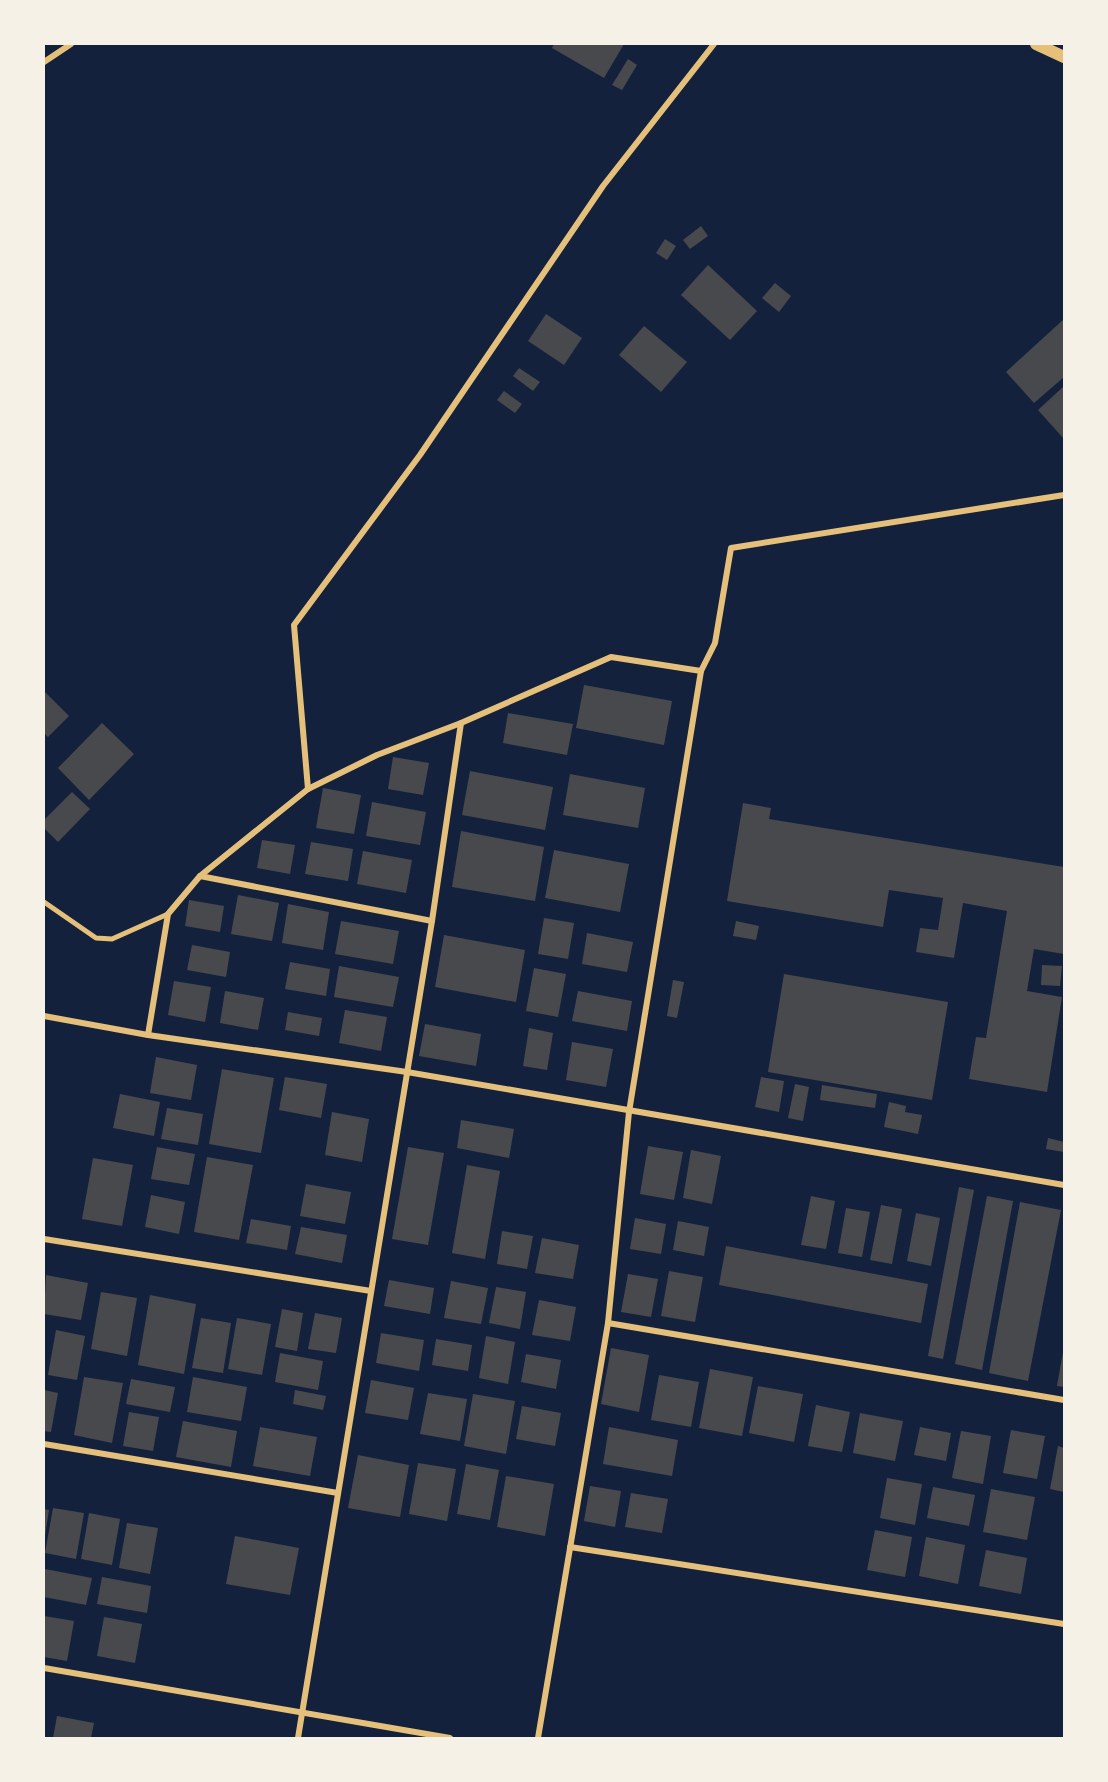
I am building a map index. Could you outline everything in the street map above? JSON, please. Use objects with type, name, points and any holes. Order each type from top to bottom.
[{"type":"main road","points":[[1036,44],[1065,57]]},
{"type":"street","points":[[44,62],[71,44]]},
{"type":"street","points":[[308,789],[294,625],[420,455],[603,186],[714,44]]},
{"type":"street","points":[[538,1738],[608,1323],[629,1112],[701,671],[715,643],[731,548],[1065,495]]},
{"type":"street","points":[[44,902],[96,938],[112,939],[168,914],[200,876],[308,789],[377,755],[460,723],[611,657],[701,671]]},
{"type":"street","points":[[297,1738],[432,921],[460,723]]},
{"type":"street","points":[[200,876],[432,921]]},
{"type":"street","points":[[148,1035],[168,914]]},
{"type":"street","points":[[44,1016],[148,1035],[407,1072],[629,1112],[1065,1185]]},
{"type":"street","points":[[44,1239],[371,1291]]},
{"type":"street","points":[[608,1323],[1065,1400]]},
{"type":"street","points":[[44,1444],[338,1493]]},
{"type":"street","points":[[570,1547],[1065,1624]]},
{"type":"street","points":[[44,1668],[450,1738]]},
{"type":"building","points":[[554,44],[624,44],[604,78],[552,48]]},
{"type":"building","points":[[628,59],[637,65],[622,90],[612,85]]},
{"type":"building","points":[[701,226],[708,236],[690,249],[683,240]]},
{"type":"building","points":[[665,239],[676,246],[667,260],[656,253]]},
{"type":"building","points":[[708,265],[757,311],[730,340],[681,295]]},
{"type":"building","points":[[775,283],[791,296],[779,312],[762,298]]},
{"type":"building","points":[[546,314],[582,338],[564,365],[528,341]]},
{"type":"building","points":[[1064,319],[1064,377],[1034,403],[1006,372]]},
{"type":"building","points":[[644,326],[687,362],[661,392],[619,355]]},
{"type":"building","points":[[519,368],[540,382],[533,391],[513,376]]},
{"type":"building","points":[[1064,386],[1064,439],[1038,410]]},
{"type":"building","points":[[504,391],[522,404],[515,413],[497,400]]},
{"type":"building","points":[[584,685],[672,701],[664,745],[576,728]]},
{"type":"building","points":[[44,691],[69,716],[48,737],[44,733]]},
{"type":"building","points":[[508,713],[573,724],[567,755],[503,743]]},
{"type":"building","points":[[102,723],[134,754],[89,800],[58,768]]},
{"type":"building","points":[[393,757],[429,763],[423,795],[388,789]]},
{"type":"building","points":[[470,771],[553,787],[545,830],[462,815]]},
{"type":"building","points":[[570,774],[645,788],[638,828],[563,815]]},
{"type":"building","points":[[323,788],[361,795],[354,834],[316,828]]},
{"type":"building","points":[[72,792],[90,809],[58,842],[44,828],[44,820]]},
{"type":"building","points":[[372,802],[426,812],[420,845],[366,836]]},
{"type":"building","points":[[743,803],[771,808],[769,819],[1064,867],[1064,954],[1034,949],[1027,991],[1062,997],[1047,1092],[969,1079],[976,1037],[986,1038],[1007,911],[963,903],[954,958],[916,952],[920,928],[938,930],[943,898],[889,890],[883,927],[727,901]]},
{"type":"building","points":[[461,831],[544,847],[535,901],[452,887]]},
{"type":"building","points":[[262,840],[295,845],[290,874],[257,868]]},
{"type":"building","points":[[311,842],[353,849],[348,881],[305,874]]},
{"type":"building","points":[[554,850],[629,864],[620,912],[545,898]]},
{"type":"building","points":[[363,851],[412,860],[406,893],[357,884]]},
{"type":"building","points":[[238,895],[279,903],[272,941],[231,934]]},
{"type":"building","points":[[189,900],[224,906],[220,932],[185,926]]},
{"type":"building","points":[[288,904],[329,912],[323,950],[282,943]]},
{"type":"building","points":[[544,918],[574,923],[568,959],[538,954]]},
{"type":"building","points":[[341,921],[399,931],[393,964],[335,954]]},
{"type":"building","points":[[736,921],[759,926],[756,940],[733,936]]},
{"type":"building","points":[[587,933],[633,942],[627,972],[582,964]]},
{"type":"building","points":[[444,935],[525,950],[516,1002],[435,987]]},
{"type":"building","points":[[192,945],[230,952],[226,977],[187,970]]},
{"type":"building","points":[[290,962],[330,969],[326,996],[285,989]]},
{"type":"building","points":[[1042,965],[1062,966],[1060,986],[1041,985]]},
{"type":"building","points":[[339,966],[399,977],[393,1007],[334,997]]},
{"type":"building","points":[[534,968],[566,974],[558,1017],[526,1011]]},
{"type":"building","points":[[784,974],[948,1002],[932,1100],[768,1072]]},
{"type":"building","points":[[673,980],[684,982],[677,1018],[667,1016]]},
{"type":"building","points":[[174,981],[211,987],[205,1022],[168,1015]]},
{"type":"building","points":[[225,991],[264,998],[258,1030],[220,1023]]},
{"type":"building","points":[[578,991],[632,1001],[627,1031],[572,1021]]},
{"type":"building","points":[[345,1010],[387,1017],[381,1051],[339,1043]]},
{"type":"building","points":[[288,1012],[322,1018],[319,1036],[285,1030]]},
{"type":"building","points":[[425,1024],[481,1034],[476,1066],[419,1056]]},
{"type":"building","points":[[529,1028],[553,1033],[547,1070],[523,1066]]},
{"type":"building","points":[[572,1042],[613,1049],[606,1087],[566,1080]]},
{"type":"building","points":[[156,1057],[197,1065],[191,1100],[150,1093]]},
{"type":"building","points":[[222,1069],[274,1078],[261,1153],[209,1144]]},
{"type":"building","points":[[285,1077],[327,1084],[321,1118],[279,1110]]},
{"type":"building","points":[[761,1077],[784,1081],[779,1112],[755,1107]]},
{"type":"building","points":[[795,1084],[809,1087],[803,1121],[788,1118]]},
{"type":"building","points":[[822,1085],[877,1094],[875,1108],[820,1100]]},
{"type":"building","points":[[120,1094],[160,1102],[154,1136],[113,1128]]},
{"type":"building","points":[[889,1102],[906,1106],[905,1112],[922,1115],[918,1134],[884,1127]]},
{"type":"building","points":[[167,1108],[203,1114],[198,1145],[161,1139]]},
{"type":"building","points":[[332,1112],[369,1119],[362,1162],[325,1155]]},
{"type":"building","points":[[461,1120],[514,1129],[509,1158],[457,1148]]},
{"type":"building","points":[[1048,1138],[1064,1142],[1064,1152],[1046,1149]]},
{"type":"building","points":[[648,1146],[683,1152],[674,1200],[640,1194]]},
{"type":"building","points":[[157,1147],[195,1154],[189,1185],[151,1179]]},
{"type":"building","points":[[408,1147],[444,1153],[428,1245],[392,1239]]},
{"type":"building","points":[[691,1150],[721,1156],[712,1204],[683,1198]]},
{"type":"building","points":[[207,1157],[253,1165],[239,1240],[194,1232]]},
{"type":"building","points":[[93,1158],[133,1165],[122,1226],[82,1219]]},
{"type":"building","points":[[467,1165],[500,1171],[485,1259],[452,1253]]},
{"type":"building","points":[[306,1184],[351,1192],[345,1224],[300,1216]]},
{"type":"building","points":[[959,1187],[974,1190],[943,1359],[928,1356]]},
{"type":"building","points":[[151,1195],[185,1202],[179,1234],[145,1227]]},
{"type":"building","points":[[811,1196],[835,1201],[826,1249],[801,1245]]},
{"type":"building","points":[[987,1196],[1013,1201],[982,1370],[955,1364]]},
{"type":"building","points":[[1020,1202],[1061,1210],[1028,1381],[989,1373]]},
{"type":"building","points":[[881,1205],[902,1209],[892,1264],[870,1260]]},
{"type":"building","points":[[846,1208],[870,1212],[862,1257],[838,1253]]},
{"type":"building","points":[[916,1213],[940,1218],[931,1266],[907,1261]]},
{"type":"building","points":[[635,1218],[666,1224],[661,1254],[630,1249]]},
{"type":"building","points":[[251,1219],[291,1226],[287,1250],[246,1243]]},
{"type":"building","points":[[678,1221],[709,1227],[704,1256],[673,1250]]},
{"type":"building","points":[[301,1227],[347,1235],[342,1263],[295,1254]]},
{"type":"building","points":[[502,1231],[533,1236],[527,1269],[497,1264]]},
{"type":"building","points":[[542,1238],[579,1245],[573,1279],[535,1273]]},
{"type":"building","points":[[726,1246],[928,1284],[921,1323],[719,1285]]},
{"type":"building","points":[[669,1271],[703,1277],[695,1322],[661,1316]]},
{"type":"building","points":[[628,1274],[658,1279],[651,1317],[621,1312]]},
{"type":"building","points":[[46,1275],[88,1283],[81,1320],[44,1314]]},
{"type":"building","points":[[389,1280],[434,1288],[430,1314],[384,1306]]},
{"type":"building","points":[[451,1281],[488,1288],[481,1324],[444,1318]]},
{"type":"building","points":[[496,1287],[526,1292],[520,1329],[489,1323]]},
{"type":"building","points":[[101,1292],[137,1298],[127,1356],[91,1349]]},
{"type":"building","points":[[150,1295],[196,1304],[184,1374],[138,1365]]},
{"type":"building","points":[[539,1300],[576,1307],[570,1341],[532,1335]]},
{"type":"building","points":[[282,1309],[303,1313],[297,1351],[275,1347]]},
{"type":"building","points":[[315,1313],[342,1318],[336,1353],[308,1349]]},
{"type":"building","points":[[201,1318],[231,1323],[223,1373],[192,1368]]},
{"type":"building","points":[[237,1318],[271,1324],[262,1375],[228,1369]]},
{"type":"building","points":[[56,1330],[85,1336],[77,1380],[48,1375]]},
{"type":"building","points":[[381,1333],[424,1340],[419,1371],[376,1363]]},
{"type":"building","points":[[486,1336],[515,1342],[508,1384],[479,1378]]},
{"type":"building","points":[[436,1339],[472,1345],[468,1371],[432,1365]]},
{"type":"building","points":[[611,1348],[649,1355],[639,1412],[601,1404]]},
{"type":"building","points":[[1064,1352],[1064,1387],[1057,1386]]},
{"type":"building","points":[[280,1353],[323,1361],[318,1390],[275,1382]]},
{"type":"building","points":[[526,1354],[561,1360],[556,1389],[521,1382]]},
{"type":"building","points":[[710,1369],[753,1377],[742,1436],[699,1428]]},
{"type":"building","points":[[659,1375],[699,1382],[691,1427],[651,1420]]},
{"type":"building","points":[[84,1377],[123,1383],[112,1443],[74,1435]]},
{"type":"building","points":[[193,1377],[247,1387],[241,1421],[187,1412]]},
{"type":"building","points":[[131,1379],[175,1387],[170,1412],[126,1404]]},
{"type":"building","points":[[371,1380],[414,1388],[408,1420],[365,1413]]},
{"type":"building","points":[[758,1386],[803,1394],[794,1442],[749,1433]]},
{"type":"building","points":[[44,1390],[58,1393],[51,1432],[44,1431]]},
{"type":"building","points":[[295,1390],[326,1396],[323,1410],[293,1404]]},
{"type":"building","points":[[428,1393],[467,1399],[460,1441],[420,1434]]},
{"type":"building","points":[[473,1394],[515,1401],[506,1454],[464,1446]]},
{"type":"building","points":[[816,1405],[850,1412],[842,1452],[808,1446]]},
{"type":"building","points":[[522,1406],[561,1413],[555,1446],[516,1439]]},
{"type":"building","points":[[129,1412],[159,1417],[153,1451],[123,1446]]},
{"type":"building","points":[[860,1413],[903,1421],[895,1461],[853,1453]]},
{"type":"building","points":[[183,1421],[237,1431],[231,1467],[176,1457]]},
{"type":"building","points":[[260,1427],[317,1437],[310,1476],[253,1466]]},
{"type":"building","points":[[609,1427],[678,1440],[672,1476],[603,1464]]},
{"type":"building","points":[[920,1427],[951,1433],[946,1461],[914,1455]]},
{"type":"building","points":[[1011,1430],[1045,1436],[1037,1479],[1003,1473]]},
{"type":"building","points":[[961,1431],[991,1436],[983,1484],[952,1478]]},
{"type":"building","points":[[1058,1446],[1064,1448],[1064,1492],[1050,1489]]},
{"type":"building","points":[[358,1455],[409,1465],[400,1517],[348,1508]]},
{"type":"building","points":[[418,1463],[456,1469],[447,1521],[409,1514]]},
{"type":"building","points":[[466,1464],[499,1470],[490,1520],[457,1514]]},
{"type":"building","points":[[506,1476],[554,1484],[545,1536],[497,1527]]},
{"type":"building","points":[[887,1478],[922,1484],[915,1525],[880,1518]]},
{"type":"building","points":[[590,1486],[621,1491],[615,1527],[584,1521]]},
{"type":"building","points":[[933,1487],[975,1495],[969,1526],[927,1518]]},
{"type":"building","points":[[991,1489],[1035,1497],[1027,1540],[983,1532]]},
{"type":"building","points":[[631,1493],[668,1499],[662,1533],[625,1527]]},
{"type":"building","points":[[53,1508],[84,1513],[76,1559],[45,1553]]},
{"type":"building","points":[[44,1509],[49,1510],[45,1536],[44,1536]]},
{"type":"building","points":[[89,1513],[120,1519],[112,1565],[81,1559]]},
{"type":"building","points":[[127,1523],[158,1528],[150,1574],[119,1568]]},
{"type":"building","points":[[875,1530],[912,1537],[905,1577],[867,1570]]},
{"type":"building","points":[[235,1536],[299,1548],[290,1595],[226,1584]]},
{"type":"building","points":[[926,1537],[965,1545],[958,1584],[919,1576]]},
{"type":"building","points":[[986,1550],[1027,1558],[1021,1594],[979,1586]]},
{"type":"building","points":[[45,1569],[92,1578],[86,1605],[44,1597]]},
{"type":"building","points":[[102,1577],[151,1586],[147,1613],[97,1604]]},
{"type":"building","points":[[44,1616],[74,1621],[67,1661],[44,1657]]},
{"type":"building","points":[[104,1617],[142,1624],[135,1663],[97,1656]]},
{"type":"building","points":[[57,1716],[94,1723],[91,1738],[53,1738]]}]
